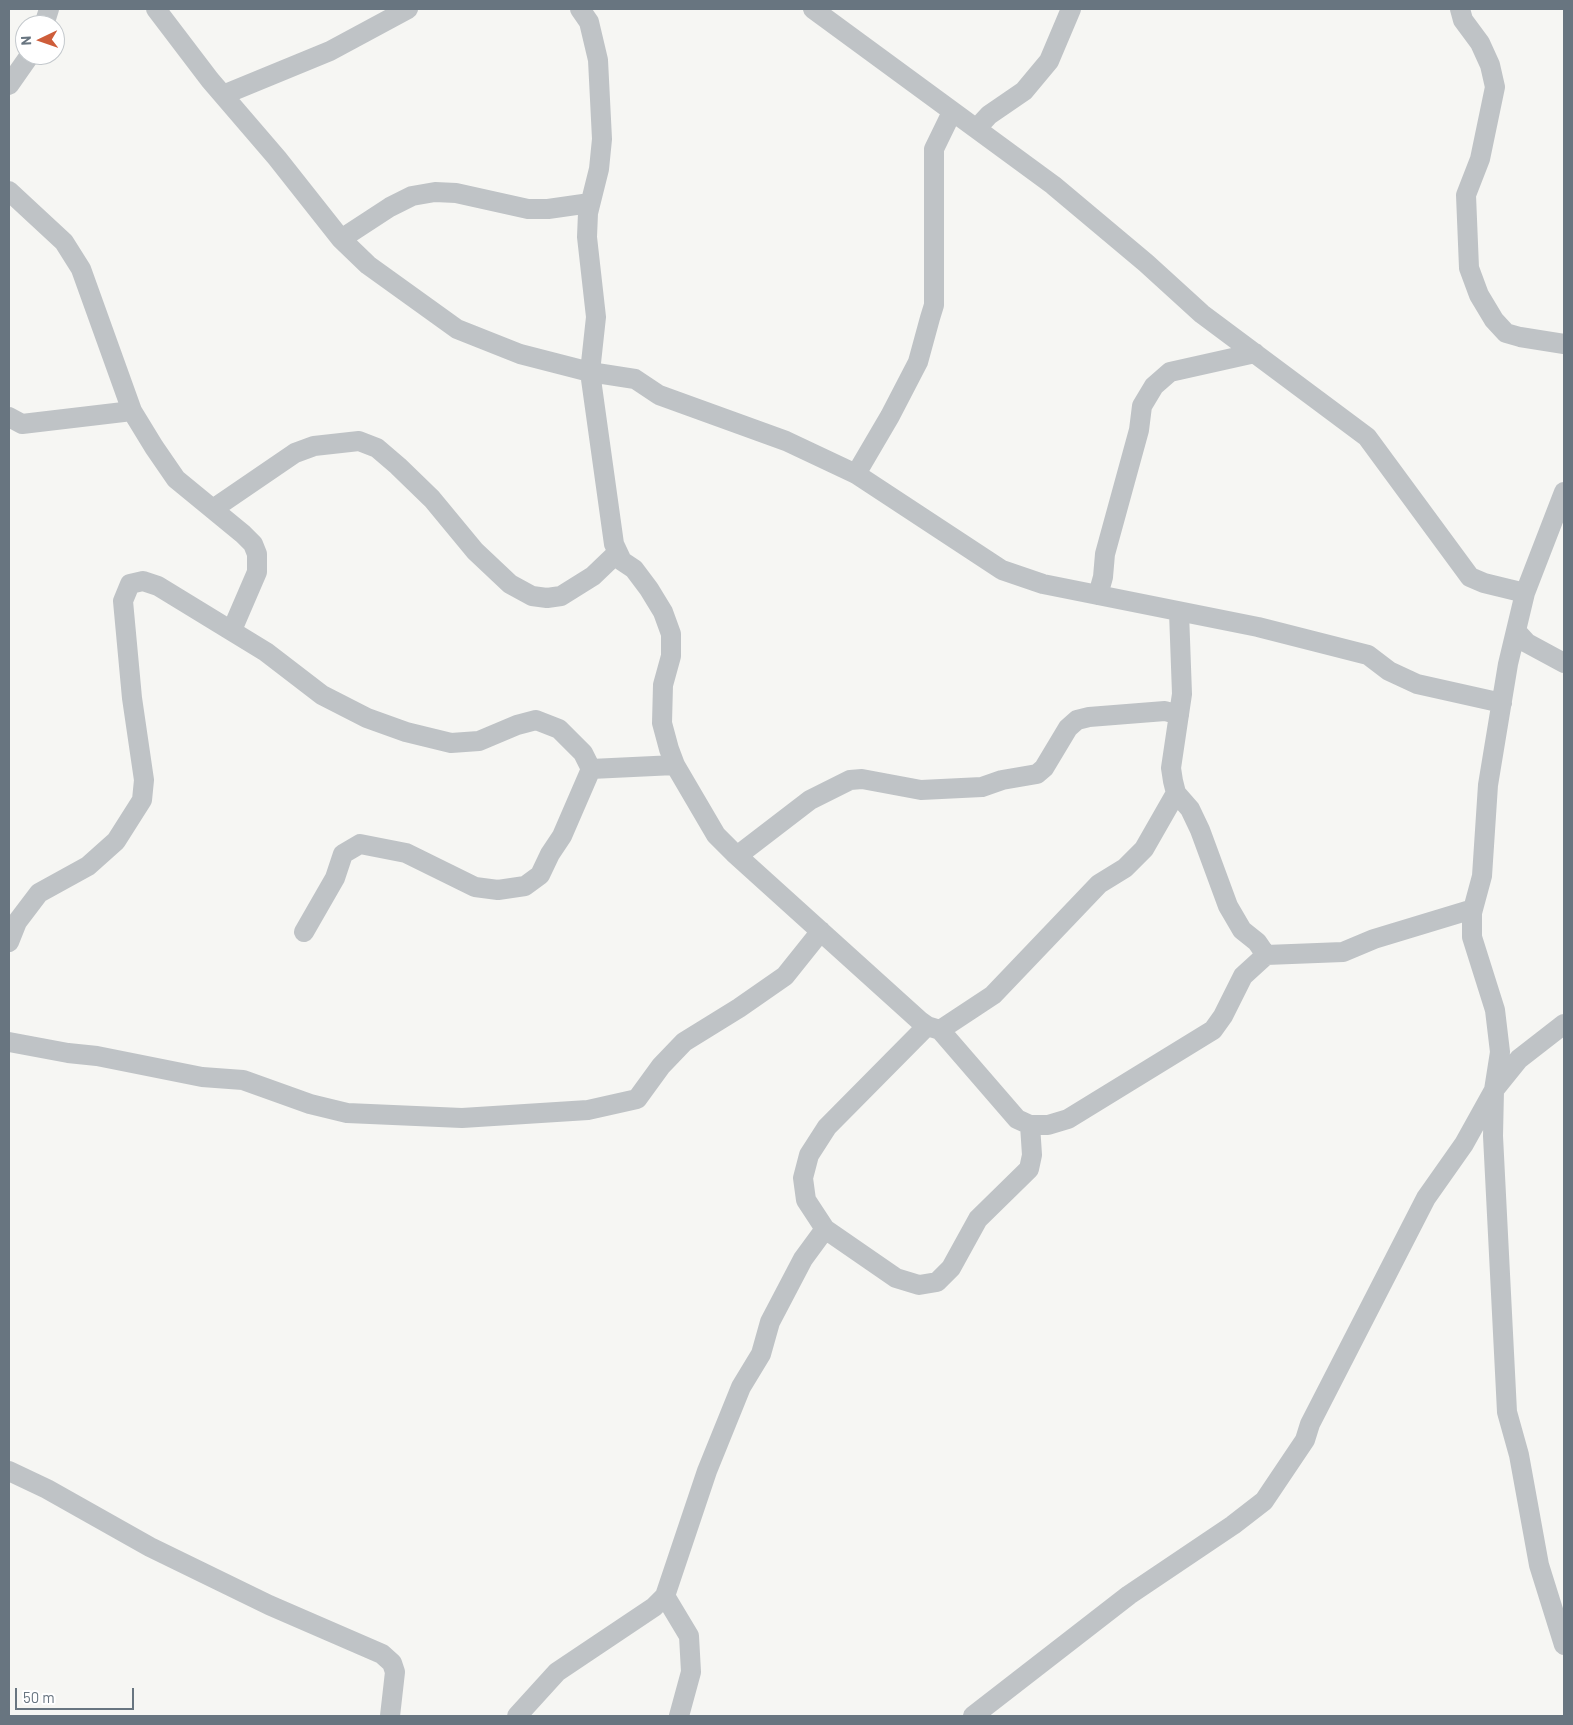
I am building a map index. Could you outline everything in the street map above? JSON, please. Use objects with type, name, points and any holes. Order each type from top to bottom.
[{"type":"street","points":[[156,9],[223,95],[277,158],[341,239],[368,265],[457,329],[520,354],[590,372],[635,380],[660,395],[786,441],[856,474],[1002,570],[1043,584],[1258,627],[1368,655],[1389,671],[1417,684],[1502,703]]},
{"type":"street","points":[[223,95],[330,51],[408,9]]},
{"type":"street","points":[[580,9],[589,22],[598,60],[602,139],[599,169],[590,204],[587,237],[596,317],[590,372],[617,553],[649,589],[663,612],[671,634],[671,656],[663,685],[662,723],[675,766],[716,835],[737,856],[934,1028],[1017,1119],[1030,1125],[1048,1125],[1068,1119],[1213,1030],[1243,976],[1266,955],[1343,952],[1374,939],[1473,909]]},
{"type":"street","points":[[813,9],[1053,185],[1146,263],[1202,314],[1367,437],[1470,577],[1484,583],[1525,593]]},
{"type":"street","points":[[977,128],[989,115],[1024,91],[1049,62],[1071,9]]},
{"type":"street","points":[[1460,9],[1463,20],[1480,43],[1490,65],[1495,86],[1480,159],[1466,195],[1469,268],[1479,295],[1494,320],[1506,333],[1564,344]]},
{"type":"street","points":[[9,84],[23,65]]},
{"type":"street","points":[[856,474],[890,416],[918,362],[934,305],[934,150],[952,112]]},
{"type":"street","points":[[9,192],[64,242],[80,269],[132,411],[176,479],[253,544],[257,554],[257,572],[232,630]]},
{"type":"street","points":[[341,239],[390,207],[412,196],[435,192],[456,192],[528,209],[548,209],[590,204]]},
{"type":"street","points":[[1098,595],[1103,577],[1105,554],[1136,438],[1142,406],[1154,386],[1170,372],[1254,353]]},
{"type":"street","points":[[9,417],[22,424],[132,411]]},
{"type":"street","points":[[213,509],[295,453],[314,446],[359,441],[377,448],[398,466],[432,499],[475,551],[510,584],[532,596],[548,598],[560,596],[593,576],[617,553]]},
{"type":"street","points":[[1564,492],[1525,593],[1516,631],[1488,785],[1482,876],[1473,909],[1472,937],[1495,1010],[1500,1052],[1494,1090],[1493,1136],[1507,1412],[1518,1455],[1539,1565],[1564,1645]]},
{"type":"street","points":[[9,942],[17,922],[39,893],[88,866],[116,841],[142,800],[144,780],[132,698],[123,601],[130,584],[143,581],[158,586],[266,652],[322,695],[367,718],[406,732],[451,743],[479,741],[517,725],[536,720],[559,729],[582,753],[591,768]]},
{"type":"street","points":[[1179,612],[1182,694],[1171,768],[1176,793],[1190,809],[1200,830],[1228,906],[1242,930],[1257,942],[1266,955]]},
{"type":"street","points":[[1516,631],[1527,643],[1564,663]]},
{"type":"street","points":[[737,856],[810,800],[850,780],[862,779],[921,790],[982,787],[1002,780],[1036,774],[1044,768],[1068,728],[1077,720],[1089,717],[1165,711],[1178,715]]},
{"type":"street","points":[[591,768],[675,766]]},
{"type":"street","points":[[304,932],[335,878],[343,854],[360,844],[406,853],[474,887],[498,890],[525,886],[540,875],[550,854],[562,836],[591,768]]},
{"type":"street","points":[[1030,1125],[1032,1156],[1029,1169],[978,1219],[951,1268],[936,1282],[919,1285],[896,1278],[824,1228],[806,1200],[803,1178],[808,1155],[827,1127],[934,1028],[993,995],[1099,884],[1125,868],[1144,848],[1176,793]]},
{"type":"street","points":[[9,1042],[68,1053],[97,1056],[202,1077],[243,1080],[310,1104],[347,1113],[462,1118],[588,1110],[636,1100],[661,1066],[684,1042],[739,1008],[785,976],[821,930]]},
{"type":"street","points":[[973,1716],[1129,1595],[1233,1525],[1264,1501],[1305,1440],[1310,1424],[1426,1198],[1464,1144],[1494,1090],[1520,1059],[1564,1024]]},
{"type":"street","points":[[517,1716],[557,1672],[666,1596],[707,1471],[741,1387],[761,1354],[774,1314],[804,1259],[824,1228]]},
{"type":"street","points":[[9,1471],[47,1489],[150,1547],[260,1601],[382,1654],[392,1663],[395,1672],[390,1716]]},
{"type":"street","points":[[666,1596],[690,1636],[691,1672],[679,1716]]}]
